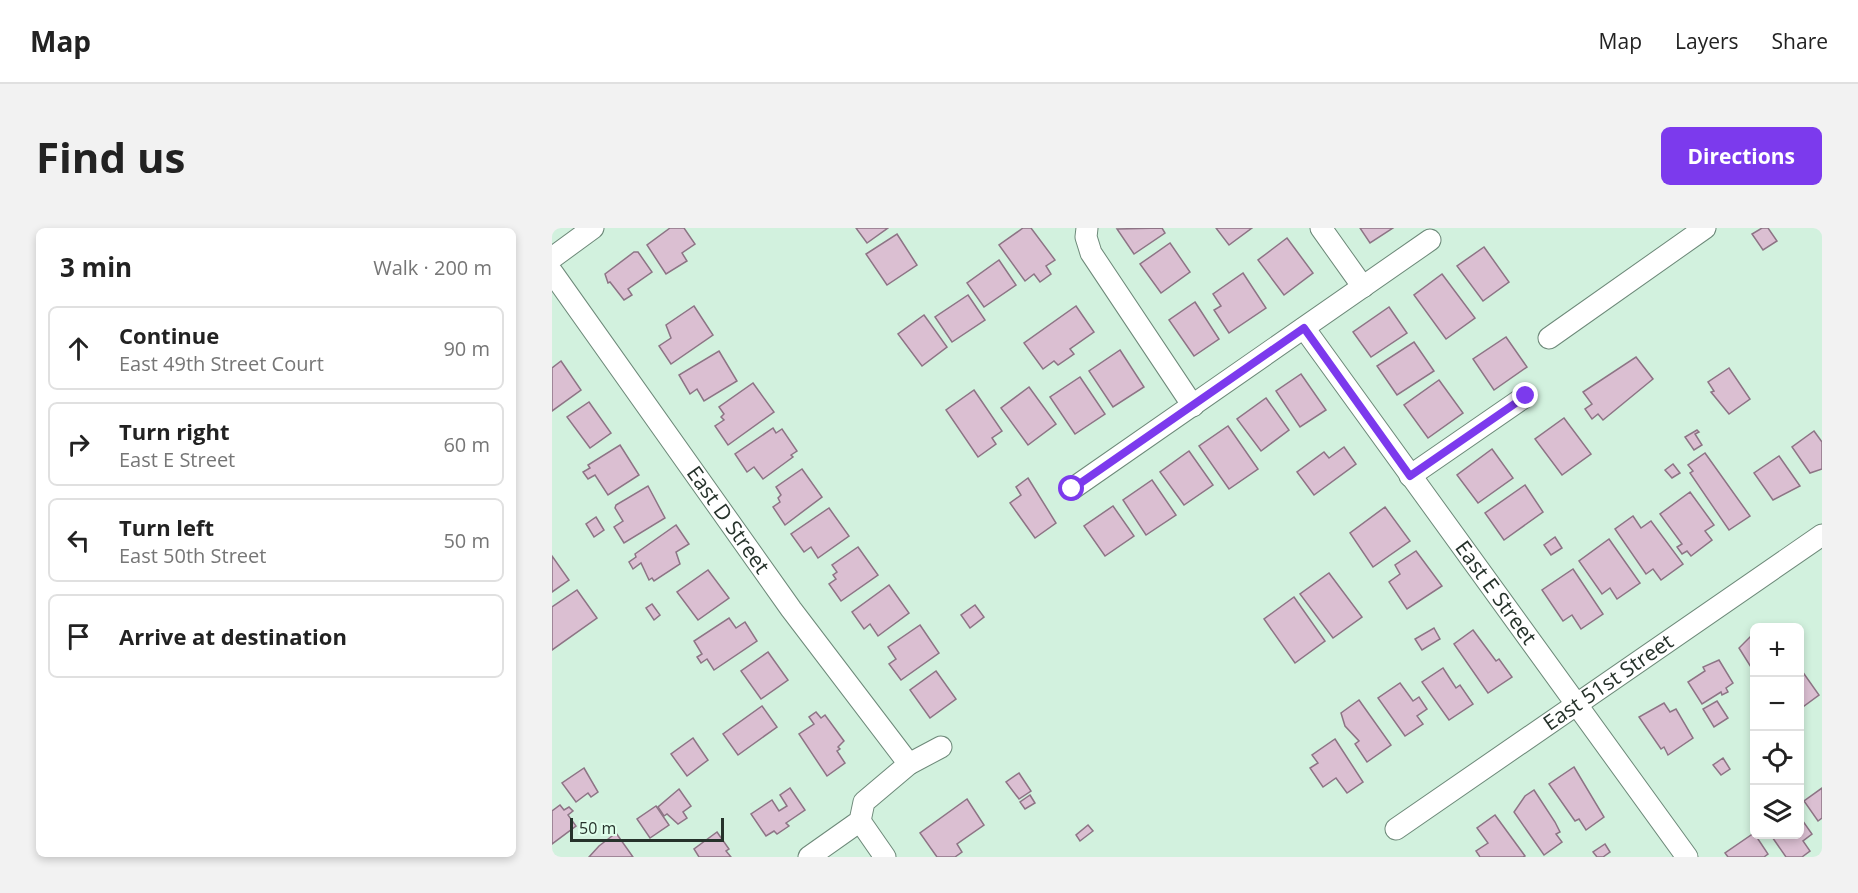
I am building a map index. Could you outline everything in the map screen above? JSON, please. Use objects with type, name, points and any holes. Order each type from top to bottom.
[{"type":"street","points":[[552,258],[593,228]]},
{"type":"street","points":[[1321,228],[1363,287]]},
{"type":"street","points":[[1549,338],[1705,228]]},
{"type":"street","points":[[1087,230],[1091,253],[1193,406]]},
{"type":"street","points":[[1072,489],[1430,240]]},
{"type":"street","name":"East D Street","points":[[552,272],[791,609],[909,764]]},
{"type":"street","name":"East E Street","points":[[1304,328],[1686,857]]},
{"type":"street","points":[[1410,476],[1526,396]]},
{"type":"street","name":"East 51st Street","points":[[1396,829],[1822,535]]},
{"type":"street","points":[[809,857],[860,821],[864,802],[909,764],[941,747]]},
{"type":"street","points":[[860,821],[885,857]]},
{"type":"building","points":[[670,228],[684,228],[695,244],[682,253],[687,261],[666,274],[647,245]]},
{"type":"building","points":[[856,228],[888,228],[867,243]]},
{"type":"building","points":[[1023,228],[1031,228],[1055,260],[1046,266],[1051,274],[1040,282],[1034,274],[1025,281],[999,245]]},
{"type":"building","points":[[1162,228],[1165,233],[1134,254],[1117,229]]},
{"type":"building","points":[[1216,228],[1252,228],[1229,245]]},
{"type":"building","points":[[1360,228],[1393,228],[1370,243]]},
{"type":"building","points":[[1762,228],[1768,228],[1777,241],[1763,250],[1752,234]]},
{"type":"building","points":[[897,234],[917,265],[887,285],[866,254]]},
{"type":"building","points":[[1287,238],[1313,273],[1284,295],[1258,260]]},
{"type":"building","points":[[1170,243],[1190,272],[1161,293],[1140,264]]},
{"type":"building","points":[[1484,247],[1509,282],[1483,301],[1457,266]]},
{"type":"building","points":[[634,252],[638,252],[652,272],[628,289],[632,295],[624,300],[610,282],[608,283],[605,274]]},
{"type":"building","points":[[999,260],[1016,285],[984,307],[967,283]]},
{"type":"building","points":[[1243,273],[1266,308],[1229,333],[1214,310],[1221,306],[1213,294]]},
{"type":"building","points":[[1442,274],[1475,318],[1446,339],[1414,295]]},
{"type":"building","points":[[968,295],[985,320],[952,342],[935,317]]},
{"type":"building","points":[[1195,302],[1219,339],[1194,356],[1169,320]]},
{"type":"building","points":[[694,306],[713,335],[671,364],[659,346],[671,338],[666,325]]},
{"type":"building","points":[[1076,306],[1094,332],[1070,349],[1074,354],[1058,365],[1054,361],[1043,369],[1024,343]]},
{"type":"building","points":[[1389,307],[1407,333],[1371,357],[1353,332]]},
{"type":"building","points":[[924,315],[947,347],[922,366],[898,334]]},
{"type":"building","points":[[1506,337],[1527,367],[1494,390],[1473,359]]},
{"type":"building","points":[[1414,342],[1434,371],[1397,395],[1377,366]]},
{"type":"building","points":[[1120,350],[1144,387],[1113,407],[1089,371]]},
{"type":"building","points":[[719,351],[737,381],[704,401],[697,389],[690,394],[679,375]]},
{"type":"building","points":[[1636,357],[1653,379],[1603,420],[1598,414],[1592,419],[1585,409],[1592,404],[1583,392]]},
{"type":"building","points":[[561,361],[581,390],[552,411],[552,368]]},
{"type":"building","points":[[1729,368],[1750,399],[1729,414],[1711,392],[1714,391],[1708,382]]},
{"type":"building","points":[[1301,374],[1326,410],[1300,427],[1276,391]]},
{"type":"building","points":[[1080,377],[1105,414],[1075,434],[1050,397]]},
{"type":"building","points":[[1439,380],[1463,413],[1428,438],[1404,405]]},
{"type":"building","points":[[753,383],[774,412],[728,445],[715,426],[724,420],[721,417],[724,414],[719,407]]},
{"type":"building","points":[[1029,387],[1056,424],[1028,445],[1001,408]]},
{"type":"building","points":[[974,390],[1002,431],[992,438],[996,444],[978,457],[946,410]]},
{"type":"building","points":[[1266,398],[1289,430],[1261,451],[1237,419]]},
{"type":"building","points":[[589,402],[611,433],[590,448],[567,417]]},
{"type":"building","points":[[1564,418],[1591,454],[1562,475],[1535,439]]},
{"type":"building","points":[[1228,426],[1258,469],[1229,489],[1199,446]]},
{"type":"building","points":[[773,428],[776,433],[782,429],[797,451],[791,455],[793,457],[763,479],[754,467],[747,472],[735,454]]},
{"type":"building","points":[[1697,430],[1699,432],[1695,434],[1702,445],[1694,450],[1685,437]]},
{"type":"building","points":[[1814,431],[1822,442],[1822,469],[1810,473],[1792,447]]},
{"type":"building","points":[[620,445],[639,475],[608,495],[595,475],[588,479],[583,472],[590,468],[588,465]]},
{"type":"building","points":[[1344,447],[1356,464],[1314,495],[1297,472],[1324,452],[1329,458]]},
{"type":"building","points":[[1492,449],[1513,478],[1478,503],[1457,475]]},
{"type":"building","points":[[1189,451],[1213,485],[1184,505],[1160,472]]},
{"type":"building","points":[[1705,453],[1750,516],[1729,530],[1690,473],[1693,471],[1688,465]]},
{"type":"building","points":[[1779,456],[1800,486],[1773,500],[1754,473]]},
{"type":"building","points":[[1673,464],[1680,473],[1672,478],[1665,470]]},
{"type":"building","points":[[802,469],[822,497],[785,525],[773,507],[780,502],[778,498],[781,495],[776,487]]},
{"type":"building","points":[[1028,478],[1056,523],[1035,538],[1010,503],[1021,495],[1016,487]]},
{"type":"building","points":[[1152,480],[1176,515],[1146,535],[1123,500]]},
{"type":"building","points":[[1525,485],[1543,512],[1504,540],[1485,513]]},
{"type":"building","points":[[648,486],[665,518],[624,543],[614,527],[623,521],[615,508],[616,505]]},
{"type":"building","points":[[1690,492],[1714,525],[1705,531],[1712,540],[1691,556],[1687,551],[1682,554],[1677,547],[1682,544],[1660,514]]},
{"type":"building","points":[[1113,506],[1134,536],[1105,556],[1084,526]]},
{"type":"building","points":[[1385,507],[1410,541],[1373,567],[1350,533]]},
{"type":"building","points":[[829,508],[849,536],[818,558],[811,547],[804,552],[791,534]]},
{"type":"building","points":[[1633,516],[1641,528],[1651,521],[1683,564],[1661,580],[1653,569],[1646,574],[1615,529]]},
{"type":"building","points":[[596,517],[604,530],[594,537],[586,524]]},
{"type":"building","points":[[676,525],[689,544],[676,552],[680,564],[654,581],[652,578],[649,580],[641,563],[633,569],[629,562],[636,557],[635,554]]},
{"type":"building","points":[[1555,537],[1562,548],[1551,555],[1544,545]]},
{"type":"building","points":[[1609,539],[1640,583],[1617,599],[1610,588],[1602,594],[1579,561]]},
{"type":"building","points":[[858,547],[878,575],[841,601],[829,584],[836,579],[833,575],[837,572],[832,565]]},
{"type":"building","points":[[1416,551],[1442,586],[1407,609],[1389,582],[1400,574],[1395,565]]},
{"type":"building","points":[[552,556],[569,580],[552,592]]},
{"type":"building","points":[[1573,569],[1603,614],[1581,629],[1572,615],[1563,621],[1542,590]]},
{"type":"building","points":[[708,570],[729,598],[698,620],[677,592]]},
{"type":"building","points":[[1329,573],[1362,617],[1333,638],[1300,594]]},
{"type":"building","points":[[889,585],[909,613],[878,636],[870,624],[864,629],[852,612]]},
{"type":"building","points":[[577,590],[597,618],[552,650],[552,607]]},
{"type":"building","points":[[1294,597],[1325,641],[1295,663],[1264,619]]},
{"type":"building","points":[[652,604],[660,615],[654,620],[646,608]]},
{"type":"building","points":[[975,605],[984,617],[970,628],[961,615]]},
{"type":"building","points":[[729,618],[736,628],[745,622],[757,641],[714,670],[707,659],[701,663],[697,657],[702,654],[694,641]]},
{"type":"building","points":[[920,625],[939,653],[901,680],[889,664],[896,659],[888,647]]},
{"type":"building","points":[[1434,628],[1440,639],[1422,650],[1415,639]]},
{"type":"building","points":[[1473,630],[1496,661],[1499,659],[1512,677],[1488,693],[1454,644]]},
{"type":"building","points":[[1750,637],[1750,666],[1739,648]]},
{"type":"building","points":[[768,652],[788,680],[761,699],[741,671]]},
{"type":"building","points":[[1719,660],[1733,683],[1726,688],[1728,692],[1722,695],[1721,692],[1702,704],[1688,682],[1705,671],[1703,667]]},
{"type":"building","points":[[1443,668],[1456,688],[1460,685],[1473,704],[1449,720],[1422,682]]},
{"type":"building","points":[[936,671],[956,699],[930,718],[910,690]]},
{"type":"building","points":[[1804,674],[1819,695],[1804,706]]},
{"type":"building","points":[[1400,683],[1413,701],[1419,697],[1427,709],[1417,716],[1423,724],[1405,736],[1378,698]]},
{"type":"building","points":[[1359,700],[1391,745],[1367,762],[1355,744],[1359,741],[1345,726],[1341,713]]},
{"type":"building","points":[[1717,701],[1728,718],[1714,727],[1703,709]]},
{"type":"building","points":[[1664,703],[1670,712],[1676,709],[1693,738],[1668,755],[1664,747],[1661,749],[1639,717]]},
{"type":"building","points":[[762,706],[777,727],[738,755],[723,734]]},
{"type":"building","points":[[816,712],[821,718],[825,715],[844,741],[837,751],[845,763],[827,776],[799,734],[814,724],[809,717]]},
{"type":"building","points":[[693,738],[708,760],[687,776],[671,754]]},
{"type":"building","points":[[1335,739],[1363,782],[1347,793],[1336,778],[1323,787],[1310,768],[1318,763],[1312,755]]},
{"type":"building","points":[[1723,758],[1730,769],[1721,775],[1713,765]]},
{"type":"building","points":[[1574,767],[1604,817],[1586,830],[1579,819],[1575,821],[1549,784]]},
{"type":"building","points":[[584,768],[598,792],[591,797],[588,793],[576,802],[562,783]]},
{"type":"building","points":[[1019,773],[1031,791],[1019,799],[1006,782]]},
{"type":"building","points":[[790,788],[805,810],[786,823],[789,826],[777,834],[774,831],[766,836],[751,814],[772,800],[779,811],[787,806],[780,795]]},
{"type":"building","points":[[1822,788],[1822,818],[1818,821],[1804,801]]},
{"type":"building","points":[[679,789],[691,806],[683,812],[687,818],[678,824],[667,814],[664,816],[658,807]]},
{"type":"building","points":[[1534,790],[1555,822],[1560,832],[1556,834],[1562,842],[1544,855],[1514,812],[1525,796]]},
{"type":"building","points":[[1030,795],[1035,803],[1025,809],[1020,802]]},
{"type":"building","points":[[967,799],[984,825],[957,844],[962,852],[955,857],[937,857],[920,833]]},
{"type":"building","points":[[560,805],[564,810],[569,807],[573,811],[568,815],[576,826],[552,844],[552,811]]},
{"type":"building","points":[[656,806],[669,825],[650,838],[637,819]]},
{"type":"building","points":[[1495,815],[1525,856],[1480,857],[1476,851],[1488,843],[1477,828]]},
{"type":"building","points":[[1804,823],[1812,834],[1803,841],[1810,851],[1802,857],[1786,857],[1773,839],[1804,839]]},
{"type":"building","points":[[1088,825],[1093,831],[1080,841],[1076,835]]},
{"type":"building","points":[[717,832],[729,849],[726,851],[731,857],[699,857],[694,849]]},
{"type":"building","points":[[616,833],[633,857],[589,857],[599,846]]},
{"type":"building","points":[[1750,836],[1750,839],[1758,839],[1768,854],[1764,857],[1728,857],[1725,853]]},
{"type":"building","points":[[1605,844],[1610,852],[1603,857],[1597,857],[1593,852]]},
{"type":"route","points":[[1072,489],[1304,328],[1410,476],[1526,396]]}]
